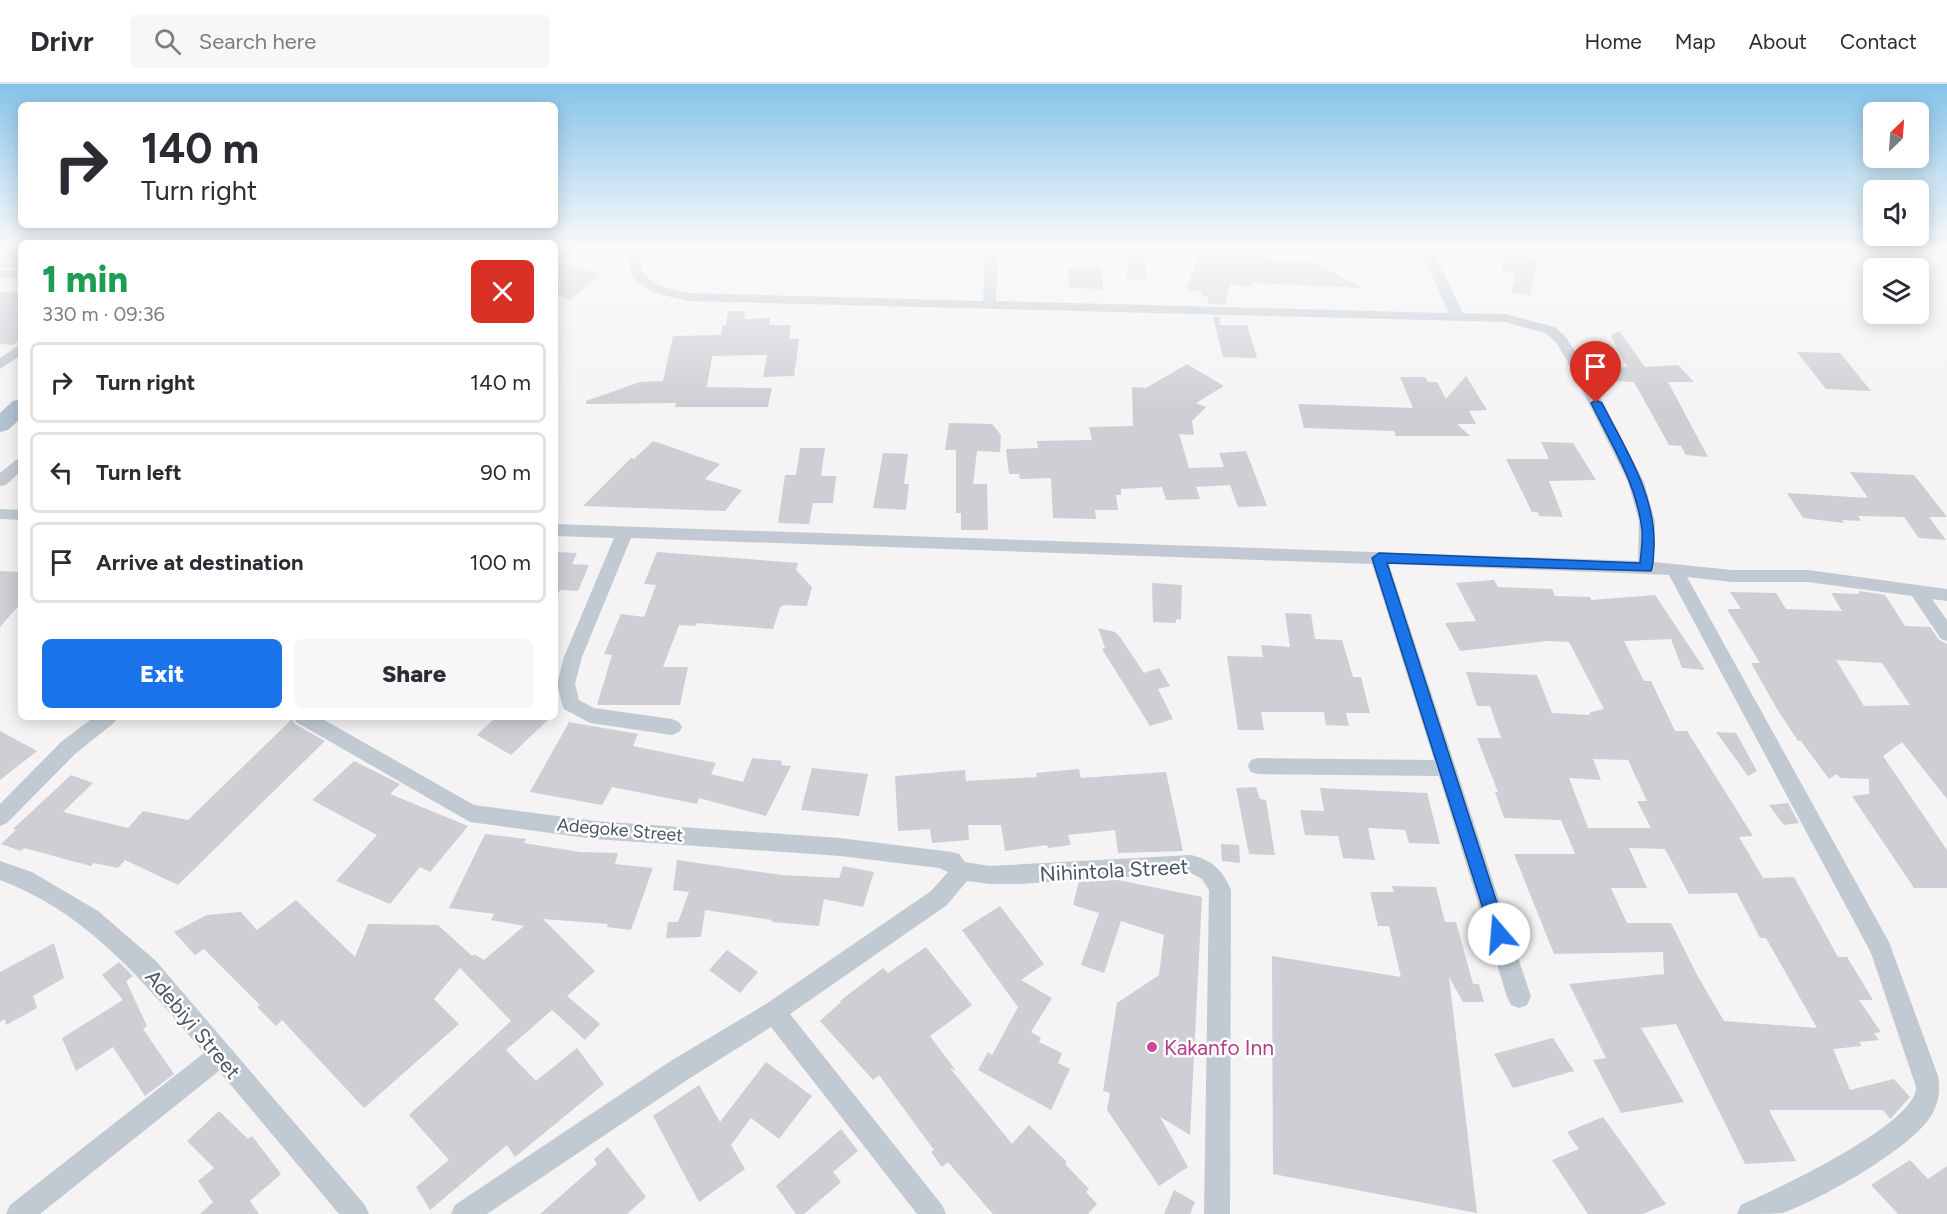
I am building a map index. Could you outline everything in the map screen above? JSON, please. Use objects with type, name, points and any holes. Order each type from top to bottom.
[{"type":"main road","points":[[0,402],[18,387]]},
{"type":"main road","points":[[0,424],[18,409]]},
{"type":"street","points":[[926,302],[1505,318],[1528,322],[1550,330],[1561,340],[1576,364],[1636,482],[1647,520],[1646,567]]},
{"type":"street","points":[[1451,302],[1458,317]]},
{"type":"street","points":[[0,365],[18,350]]},
{"type":"street","points":[[0,482],[18,466]]},
{"type":"street","points":[[0,514],[18,515]]},
{"type":"street","points":[[558,530],[1646,567],[1732,576],[1808,576],[1947,595]]},
{"type":"street","points":[[625,532],[573,657],[566,684],[568,694],[571,704],[590,716],[672,727]]},
{"type":"street","points":[[1379,558],[1519,997]]},
{"type":"street","points":[[1675,570],[1881,949],[1926,1076],[1929,1095],[1917,1116],[1885,1142],[1787,1199],[1750,1214]]},
{"type":"street","points":[[1918,592],[1947,634]]},
{"type":"street","points":[[0,817],[68,748],[104,720]]},
{"type":"street","name":"Adegoke Street","points":[[308,720],[470,813],[595,830],[840,847],[952,861],[959,870]]},
{"type":"street","points":[[1258,766],[1446,768]]},
{"type":"street","name":"Nihintola Street","points":[[959,870],[1019,875],[1191,864],[1216,877],[1220,890],[1217,1214]]},
{"type":"street","name":"Adebiyi Street","points":[[0,870],[24,879],[90,918],[148,969],[356,1214]]},
{"type":"street","points":[[464,1214],[678,1071],[774,1012],[939,898],[957,880],[959,870]]},
{"type":"street","points":[[774,1012],[837,1096],[933,1214]]},
{"type":"street","points":[[19,1214],[219,1054]]},
{"type":"building","points":[[0,302],[18,302],[18,341],[13,345],[0,344]]},
{"type":"building","points":[[1208,302],[1226,302],[1225,305],[1209,304]]},
{"type":"building","points":[[728,311],[745,311],[744,319],[770,318],[769,325],[791,325],[789,339],[799,339],[794,376],[763,377],[767,355],[712,356],[707,387],[772,388],[768,407],[675,407],[676,403],[586,404],[586,401],[640,382],[663,381],[673,336],[721,335],[723,325],[726,325]]},
{"type":"building","points":[[1213,317],[1221,317],[1219,325],[1247,325],[1257,358],[1223,357]]},
{"type":"building","points":[[1619,331],[1645,367],[1678,365],[1694,382],[1668,382],[1708,457],[1686,455],[1681,446],[1669,445],[1634,382],[1616,381],[1616,368],[1627,367],[1611,336]]},
{"type":"building","points":[[1797,352],[1840,353],[1871,391],[1826,389]]},
{"type":"building","points":[[1187,364],[1224,386],[1196,403],[1206,407],[1192,421],[1194,435],[1179,434],[1189,468],[1224,467],[1219,453],[1246,451],[1267,506],[1238,507],[1230,485],[1196,487],[1200,499],[1166,500],[1162,487],[1121,489],[1121,495],[1116,495],[1118,510],[1095,510],[1096,519],[1053,518],[1051,478],[1020,479],[1019,474],[1009,474],[1006,449],[1038,448],[1037,441],[1092,440],[1089,427],[1133,426],[1132,387],[1146,388]]},
{"type":"building","points":[[1466,376],[1487,410],[1469,411],[1476,424],[1457,424],[1470,436],[1396,436],[1394,431],[1304,428],[1298,404],[1413,408],[1400,377],[1425,377],[1428,382],[1437,382],[1446,399]]},
{"type":"building","points":[[949,423],[992,424],[1001,435],[1000,452],[977,451],[973,484],[987,484],[988,530],[961,530],[961,513],[956,513],[956,450],[945,450]]},
{"type":"building","points":[[653,441],[720,464],[705,479],[742,490],[725,511],[583,506],[631,458],[634,459]]},
{"type":"building","points":[[1541,442],[1573,443],[1596,480],[1549,481],[1563,517],[1539,516],[1538,512],[1532,512],[1506,459],[1549,459]]},
{"type":"building","points":[[800,448],[825,448],[821,476],[836,476],[833,503],[813,503],[809,524],[778,523],[785,475],[796,475]]},
{"type":"building","points":[[883,453],[908,454],[904,484],[909,484],[906,510],[873,508]]},
{"type":"building","points":[[1850,472],[1914,475],[1947,517],[1929,517],[1946,540],[1919,538],[1904,517],[1858,516],[1861,521],[1842,520],[1844,523],[1803,518],[1787,493],[1868,498]]},
{"type":"building","points":[[558,552],[577,553],[572,564],[589,565],[578,591],[560,590],[558,594]]},
{"type":"building","points":[[657,552],[798,563],[796,570],[812,587],[807,606],[784,605],[780,607],[773,629],[697,623],[696,626],[679,625],[663,667],[688,667],[680,705],[597,705],[612,655],[604,654],[621,614],[644,617],[656,585],[644,584]]},
{"type":"building","points":[[0,571],[18,572],[18,606],[0,627]]},
{"type":"building","points":[[1494,580],[1498,587],[1552,589],[1555,596],[1590,597],[1591,600],[1655,595],[1705,670],[1682,668],[1671,639],[1624,641],[1644,681],[1651,681],[1675,731],[1687,731],[1753,836],[1739,837],[1763,878],[1794,877],[1838,957],[1847,957],[1873,1000],[1859,1000],[1881,1032],[1874,1033],[1879,1040],[1859,1042],[1862,1046],[1833,1049],[1850,1090],[1894,1079],[1910,1097],[1890,1119],[1883,1110],[1769,1110],[1796,1161],[1745,1164],[1676,1024],[1641,1028],[1684,1102],[1621,1113],[1593,1060],[1606,1058],[1569,984],[1664,974],[1663,952],[1554,954],[1514,854],[1575,854],[1561,820],[1504,818],[1495,792],[1498,792],[1477,738],[1501,738],[1490,706],[1477,706],[1466,672],[1537,675],[1552,713],[1589,715],[1591,712],[1604,709],[1569,642],[1547,641],[1460,651],[1445,623],[1476,621],[1456,583]],"holes":[[[1593,759],[1628,760],[1647,801],[1637,801],[1651,828],[1588,828],[1569,778],[1601,780]],[[1629,848],[1665,849],[1689,894],[1737,893],[1760,938],[1766,938],[1817,1028],[1724,1021],[1697,975],[1671,923],[1627,923],[1611,888],[1647,888]]]},
{"type":"building","points":[[1152,583],[1182,585],[1181,620],[1176,619],[1176,623],[1153,622]]},
{"type":"building","points":[[1859,591],[1885,595],[1905,626],[1930,627],[1939,640],[1947,644],[1947,799],[1902,742],[1883,756],[1947,850],[1947,888],[1914,888],[1852,796],[1869,794],[1869,779],[1840,778],[1837,774],[1829,779],[1801,741],[1798,741],[1751,663],[1760,663],[1727,609],[1741,609],[1730,592],[1776,593],[1786,609],[1842,611],[1831,593],[1859,594]],"holes":[[[1836,660],[1882,663],[1910,705],[1864,706]]]},
{"type":"building","points":[[1285,613],[1311,614],[1315,639],[1342,640],[1353,677],[1361,677],[1370,713],[1346,713],[1349,726],[1326,725],[1324,712],[1261,712],[1264,730],[1238,730],[1227,656],[1263,657],[1261,645],[1290,647]]},
{"type":"building","points":[[1098,628],[1115,632],[1144,673],[1159,668],[1170,686],[1158,689],[1173,719],[1150,726],[1102,649],[1105,648]]},
{"type":"building","points":[[291,720],[325,741],[178,885],[125,860],[118,868],[94,863],[91,866],[24,848],[21,851],[1,844],[16,830],[13,829],[71,775],[93,783],[63,812],[128,828],[143,811],[188,820]]},
{"type":"building","points":[[493,720],[548,720],[511,755],[477,735]]},
{"type":"building","points":[[569,722],[638,734],[633,746],[716,763],[711,774],[743,782],[752,758],[782,761],[781,765],[791,766],[766,816],[699,798],[697,804],[612,787],[602,805],[530,792]]},
{"type":"building","points":[[0,731],[37,751],[0,780]]},
{"type":"building","points":[[1716,732],[1736,733],[1757,771],[1748,776]]},
{"type":"building","points":[[354,761],[400,784],[390,794],[468,826],[430,872],[420,867],[390,904],[336,881],[377,835],[312,800]]},
{"type":"building","points":[[812,768],[868,774],[859,816],[801,810]]},
{"type":"building","points":[[1079,769],[1081,778],[1166,772],[1183,851],[1118,853],[1115,830],[1068,835],[1071,845],[1048,848],[1047,845],[1005,851],[1001,825],[968,825],[969,840],[932,843],[930,829],[898,831],[895,776],[965,770],[966,781],[1037,777],[1036,773]]},
{"type":"building","points":[[1256,787],[1260,799],[1266,800],[1275,855],[1249,854],[1236,788]]},
{"type":"building","points":[[1320,788],[1427,793],[1440,844],[1409,843],[1405,830],[1368,828],[1375,860],[1343,858],[1338,836],[1305,835],[1300,810],[1324,811]]},
{"type":"building","points":[[1788,803],[1799,823],[1784,825],[1769,805]]},
{"type":"building","points":[[485,834],[526,839],[524,843],[580,852],[618,853],[615,864],[653,868],[631,930],[607,927],[608,924],[543,919],[595,971],[567,996],[600,1024],[585,1040],[552,1010],[506,1050],[536,1081],[577,1048],[604,1084],[515,1157],[507,1145],[430,1210],[416,1187],[449,1160],[409,1115],[511,1021],[460,968],[434,999],[459,1024],[364,1108],[282,1020],[276,1026],[257,1007],[260,1005],[204,949],[195,955],[174,932],[207,915],[241,912],[257,930],[296,900],[355,957],[368,924],[438,925],[472,956],[474,954],[484,960],[524,926],[491,920],[494,914],[449,908]]},
{"type":"building","points":[[1221,844],[1239,845],[1240,863],[1222,861]]},
{"type":"building","points":[[677,860],[782,875],[839,878],[843,866],[874,872],[863,907],[824,899],[819,926],[771,922],[772,920],[705,910],[701,937],[666,938],[668,922],[678,922],[689,892],[673,890]]},
{"type":"building","name":"Kakanfo Inn","points":[[1118,880],[1202,897],[1190,1135],[1160,1117],[1188,1167],[1159,1186],[1107,1110],[1110,1093],[1103,1091],[1117,1003],[1159,975],[1164,935],[1121,921],[1104,973],[1081,965],[1099,913],[1073,905],[1079,882]]},
{"type":"building","points":[[1392,886],[1436,887],[1445,922],[1456,922],[1473,984],[1479,984],[1484,1002],[1463,1002],[1449,977],[1477,1213],[1273,1174],[1272,956],[1401,977],[1389,926],[1378,926],[1370,892],[1394,892]]},
{"type":"building","points":[[1000,906],[1044,964],[1021,980],[1052,998],[1031,1032],[1041,1038],[1039,1042],[1062,1053],[1058,1063],[1070,1069],[1051,1110],[978,1070],[988,1052],[992,1055],[1018,1007],[962,930]]},
{"type":"building","points":[[54,943],[64,978],[33,996],[37,1008],[6,1025],[5,1019],[0,1022],[0,972]]},
{"type":"building","points":[[926,947],[972,1005],[930,1036],[956,1071],[950,1068],[1012,1144],[1029,1125],[1067,1162],[1065,1164],[1089,1189],[1086,1192],[1097,1204],[1088,1214],[993,1214],[948,1162],[942,1167],[931,1152],[934,1150],[879,1075],[873,1080],[820,1021],[840,1001],[883,968],[888,973]]},
{"type":"building","points":[[727,950],[758,972],[740,993],[709,970]]},
{"type":"building","points":[[119,962],[133,976],[126,981],[147,1026],[143,1029],[174,1074],[145,1096],[113,1047],[76,1071],[62,1038],[123,1000],[102,975]]},
{"type":"building","points":[[1553,1038],[1574,1071],[1513,1088],[1494,1054]]},
{"type":"building","points":[[766,1062],[812,1096],[779,1139],[751,1118],[731,1145],[745,1169],[699,1202],[653,1116],[699,1085],[720,1122]]},
{"type":"building","points":[[219,1111],[248,1139],[252,1136],[281,1174],[250,1201],[259,1214],[200,1214],[213,1202],[198,1181],[214,1168],[187,1141]]},
{"type":"building","points":[[1603,1117],[1666,1204],[1643,1214],[1588,1214],[1552,1160],[1579,1149],[1567,1132]]},
{"type":"building","points":[[841,1129],[858,1151],[833,1172],[841,1182],[804,1214],[796,1214],[776,1186]]},
{"type":"building","points":[[608,1147],[646,1197],[627,1214],[540,1214],[597,1164],[594,1159]]},
{"type":"building","points":[[1910,1160],[1928,1179],[1947,1166],[1947,1214],[1898,1214],[1871,1185]]},
{"type":"building","points":[[1174,1190],[1195,1202],[1190,1214],[1164,1214]]},
{"type":"place","name":"Kakanfo Inn","points":[[1152,1047]]},
{"type":"route","points":[[1499,934],[1379,558],[1646,567],[1648,531],[1642,500],[1636,482],[1596,403]]}]
